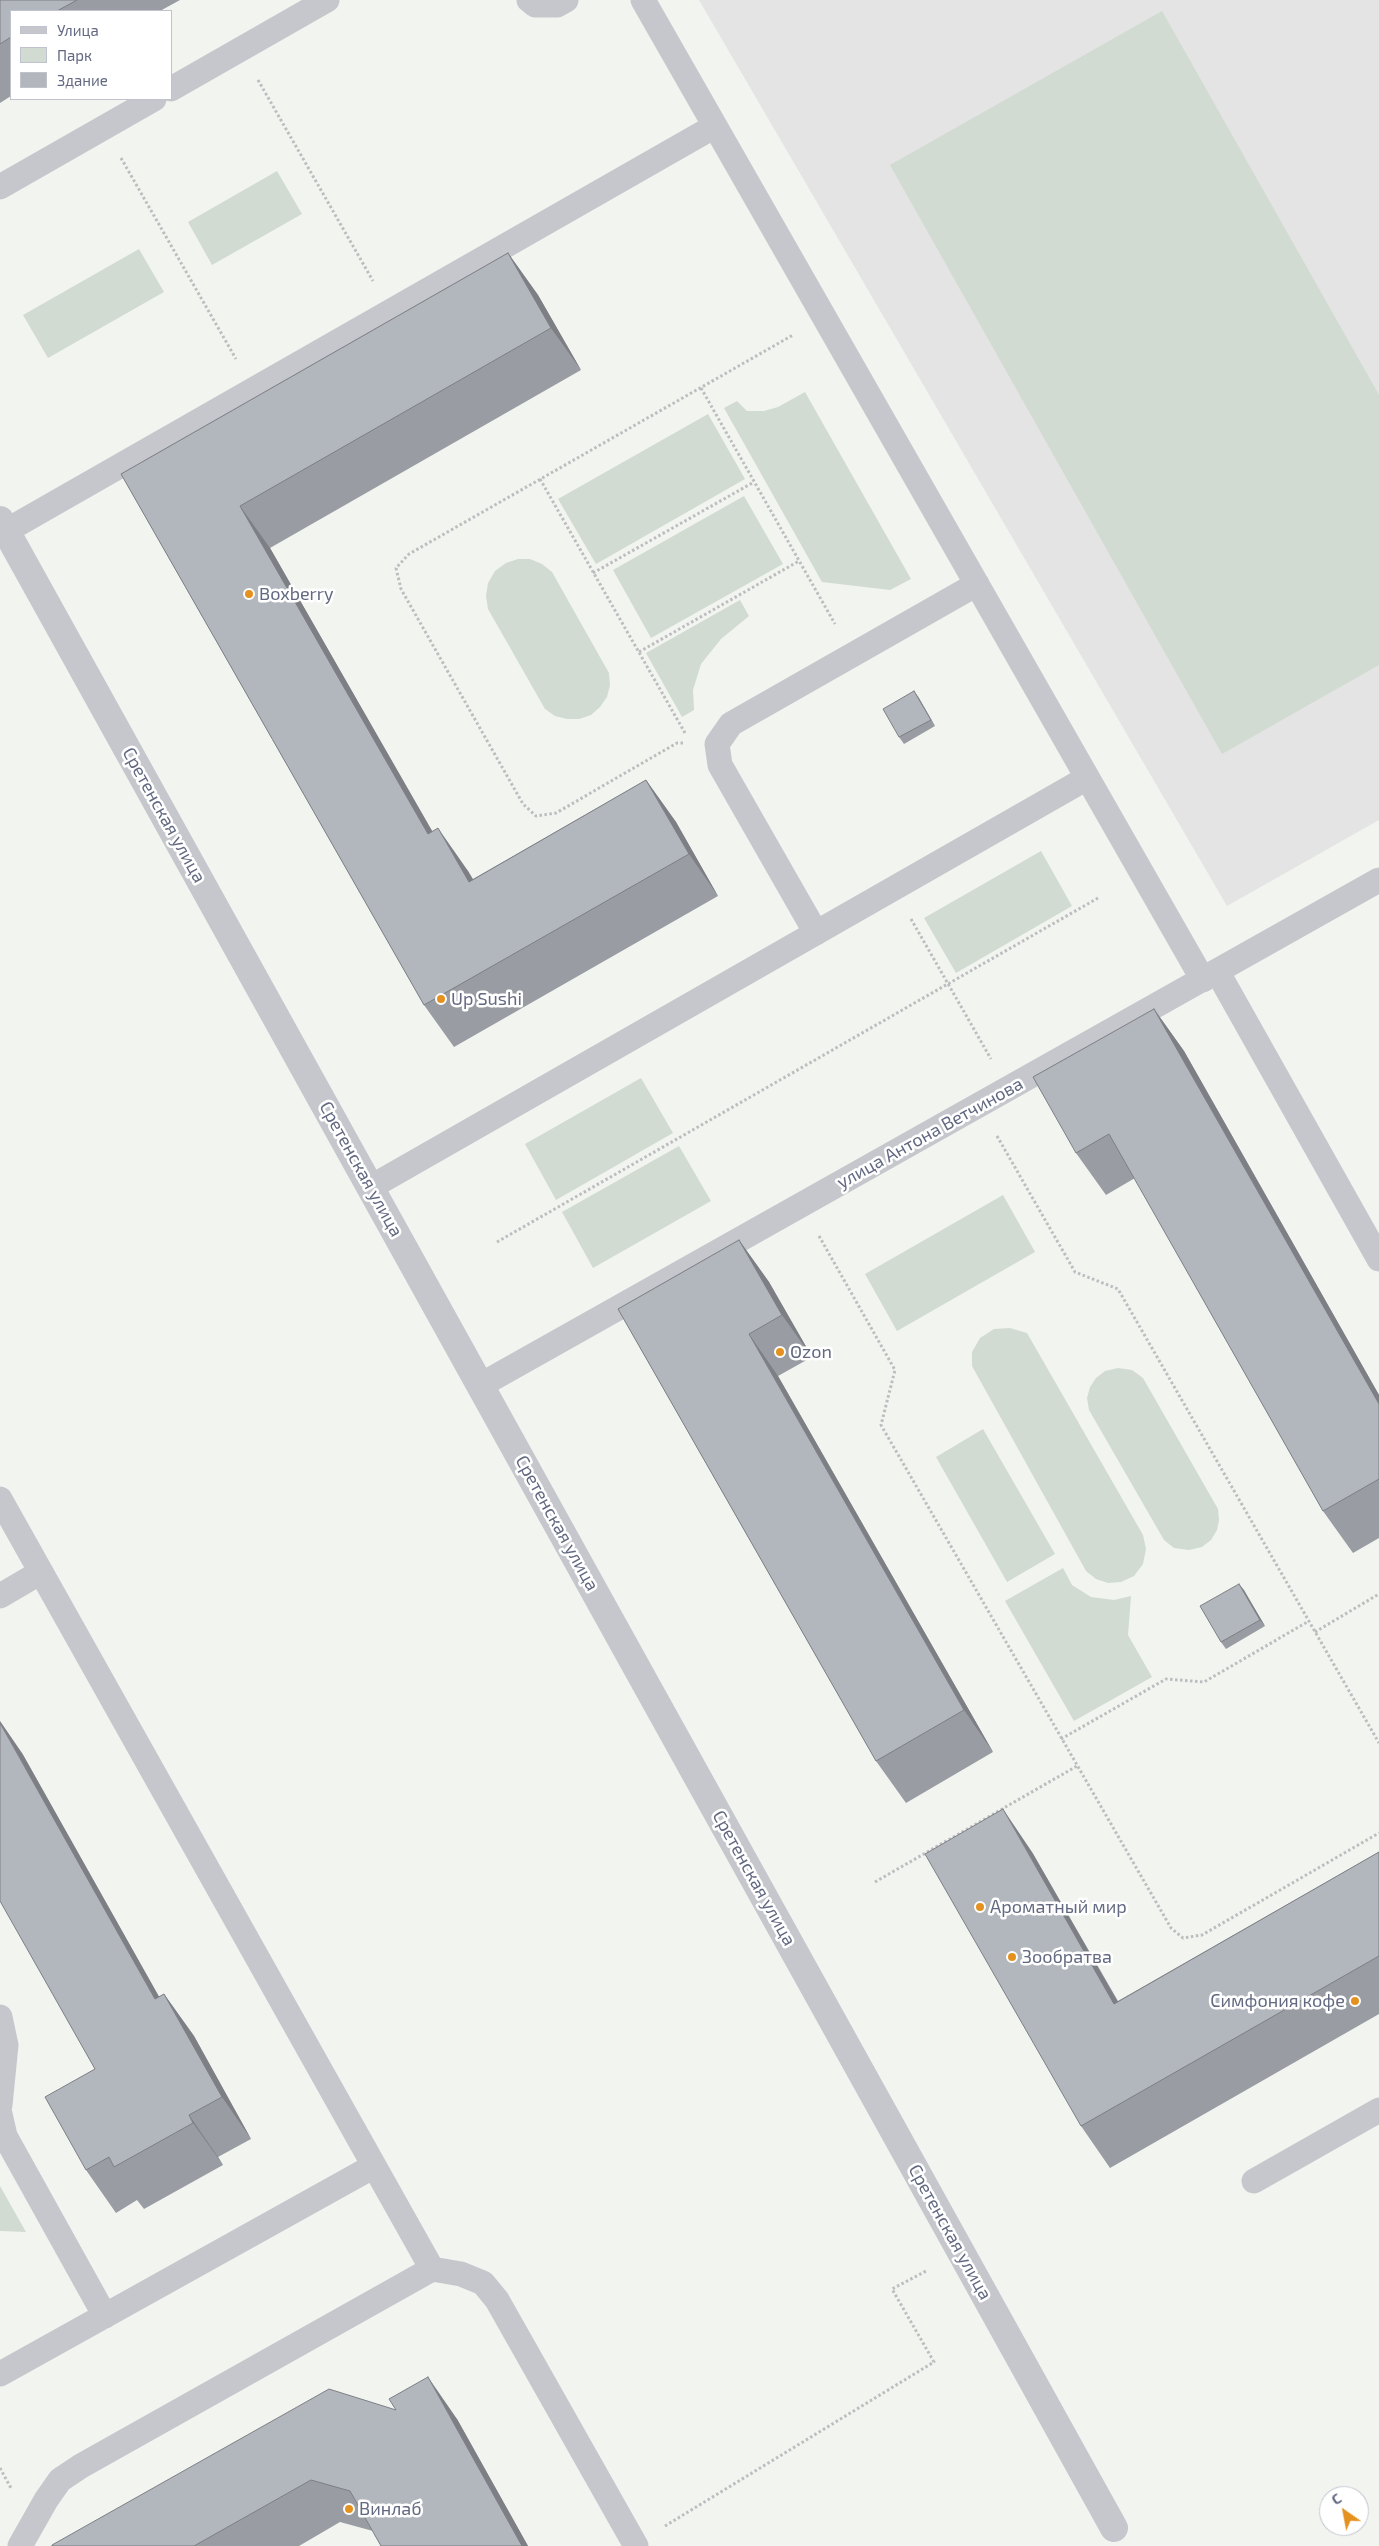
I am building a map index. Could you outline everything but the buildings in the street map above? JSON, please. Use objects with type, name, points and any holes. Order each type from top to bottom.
[{"type":"street","name":"Сретенская улица","points":[[3,525],[1114,2528]]},
{"type":"lane","points":[[529,0],[535,5],[558,5],[566,0]]},
{"type":"lane","points":[[643,0],[1087,778],[1210,976],[1379,1259]]},
{"type":"lane","points":[[172,88],[316,3]]},
{"type":"lane","points":[[0,186],[152,100]]},
{"type":"lane","points":[[3,525],[254,390],[715,126]]},
{"type":"lane","points":[[816,933],[720,764],[717,744],[731,724],[976,584]]},
{"type":"lane","points":[[371,1188],[1087,778]]},
{"type":"lane","name":"улица Антона Ветчинова","points":[[480,1385],[1379,880]]},
{"type":"lane","points":[[0,1499],[432,2269]]},
{"type":"lane","points":[[0,1596],[41,1572]]},
{"type":"lane","points":[[0,2017],[6,2045],[0,2105]]},
{"type":"lane","points":[[1254,2181],[1379,2110]]},
{"type":"lane","points":[[0,2114],[5,2136],[105,2316]]},
{"type":"lane","points":[[0,2374],[374,2166]]},
{"type":"lane","points":[[20,2546],[46,2500],[60,2480],[81,2466],[432,2269],[461,2274],[483,2283],[497,2300],[636,2545]]},
{"type":"path","points":[[240,49],[391,312]]},
{"type":"path","points":[[104,128],[254,390]]},
{"type":"path","points":[[717,744],[677,743],[556,813],[536,816],[523,804],[401,590],[396,568],[409,554],[824,317]]},
{"type":"path","points":[[701,388],[853,655]]},
{"type":"path","points":[[540,479],[691,744]]},
{"type":"path","points":[[593,573],[754,482]]},
{"type":"path","points":[[639,652],[799,561]]},
{"type":"path","points":[[497,1242],[1098,898]]},
{"type":"path","points":[[907,912],[992,1061]]},
{"type":"path","points":[[979,1105],[1075,1272],[1118,1289],[1379,1743]]},
{"type":"path","points":[[801,1205],[895,1370],[880,1425],[1171,1928],[1183,1938],[1202,1935],[1379,1833]]},
{"type":"path","points":[[1315,1632],[1379,1594]]},
{"type":"path","points":[[1061,1739],[1166,1679],[1204,1682],[1309,1621]]},
{"type":"path","points":[[875,1882],[1077,1766]]},
{"type":"path","points":[[636,2545],[934,2362],[892,2289],[928,2270]]},
{"type":"shaded area","points":[[699,0],[1379,0],[1379,820],[1227,906]]},
{"type":"green space","points":[[1162,11],[1379,395],[1379,665],[1222,754],[890,165]]},
{"type":"green space","points":[[277,171],[302,214],[212,265],[188,222]]},
{"type":"green space","points":[[139,249],[164,292],[48,358],[23,315]]},
{"type":"green space","points":[[805,392],[911,579],[890,590],[822,582],[724,408],[737,401],[747,411],[764,411],[778,407]]},
{"type":"green space","points":[[708,414],[745,479],[596,564],[558,499]]},
{"type":"green space","points":[[744,496],[783,564],[651,638],[613,570]]},
{"type":"green space","points":[[518,559],[530,559],[542,564],[552,572],[609,673],[610,685],[607,697],[591,715],[579,719],[567,719],[555,716],[545,709],[488,609],[486,596],[488,583],[495,571],[506,563]]},
{"type":"green space","points":[[740,600],[749,616],[721,639],[701,664],[693,690],[694,710],[682,717],[646,653]]},
{"type":"green space","points":[[1041,851],[1072,906],[956,973],[924,918]]},
{"type":"green space","points":[[641,1078],[673,1133],[556,1200],[525,1144]]},
{"type":"green space","points":[[679,1146],[711,1201],[593,1268],[562,1212]]},
{"type":"green space","points":[[1003,1195],[1035,1252],[897,1331],[865,1274]]},
{"type":"green space","points":[[1010,1328],[1027,1333],[1143,1535],[1146,1549],[1143,1564],[1134,1576],[1121,1582],[1108,1583],[1096,1579],[1086,1571],[972,1366],[972,1352],[980,1338],[994,1329]]},
{"type":"green space","points":[[1118,1368],[1132,1370],[1143,1378],[1218,1509],[1219,1520],[1217,1530],[1211,1540],[1202,1547],[1189,1550],[1174,1548],[1164,1540],[1089,1410],[1087,1398],[1090,1387],[1096,1378],[1105,1371]]},
{"type":"green space","points":[[983,1429],[1055,1554],[1007,1582],[936,1457]]},
{"type":"green space","points":[[1063,1568],[1072,1585],[1091,1597],[1114,1600],[1131,1596],[1128,1635],[1152,1677],[1074,1721],[1005,1601]]},
{"type":"green space","points":[[0,2186],[26,2232],[0,2231]]},
{"type":"place","name":"Boxberry","points":[[249,594]]},
{"type":"place","name":"Up Sushi","points":[[441,999]]},
{"type":"place","name":"Ozon","points":[[780,1352]]},
{"type":"place","name":"Ароматный мир","points":[[980,1907]]},
{"type":"place","name":"Зообратва","points":[[1012,1957]]},
{"type":"place","name":"Симфония кофе","points":[[1355,2001]]},
{"type":"place","name":"Винлаб","points":[[349,2509]]}]
